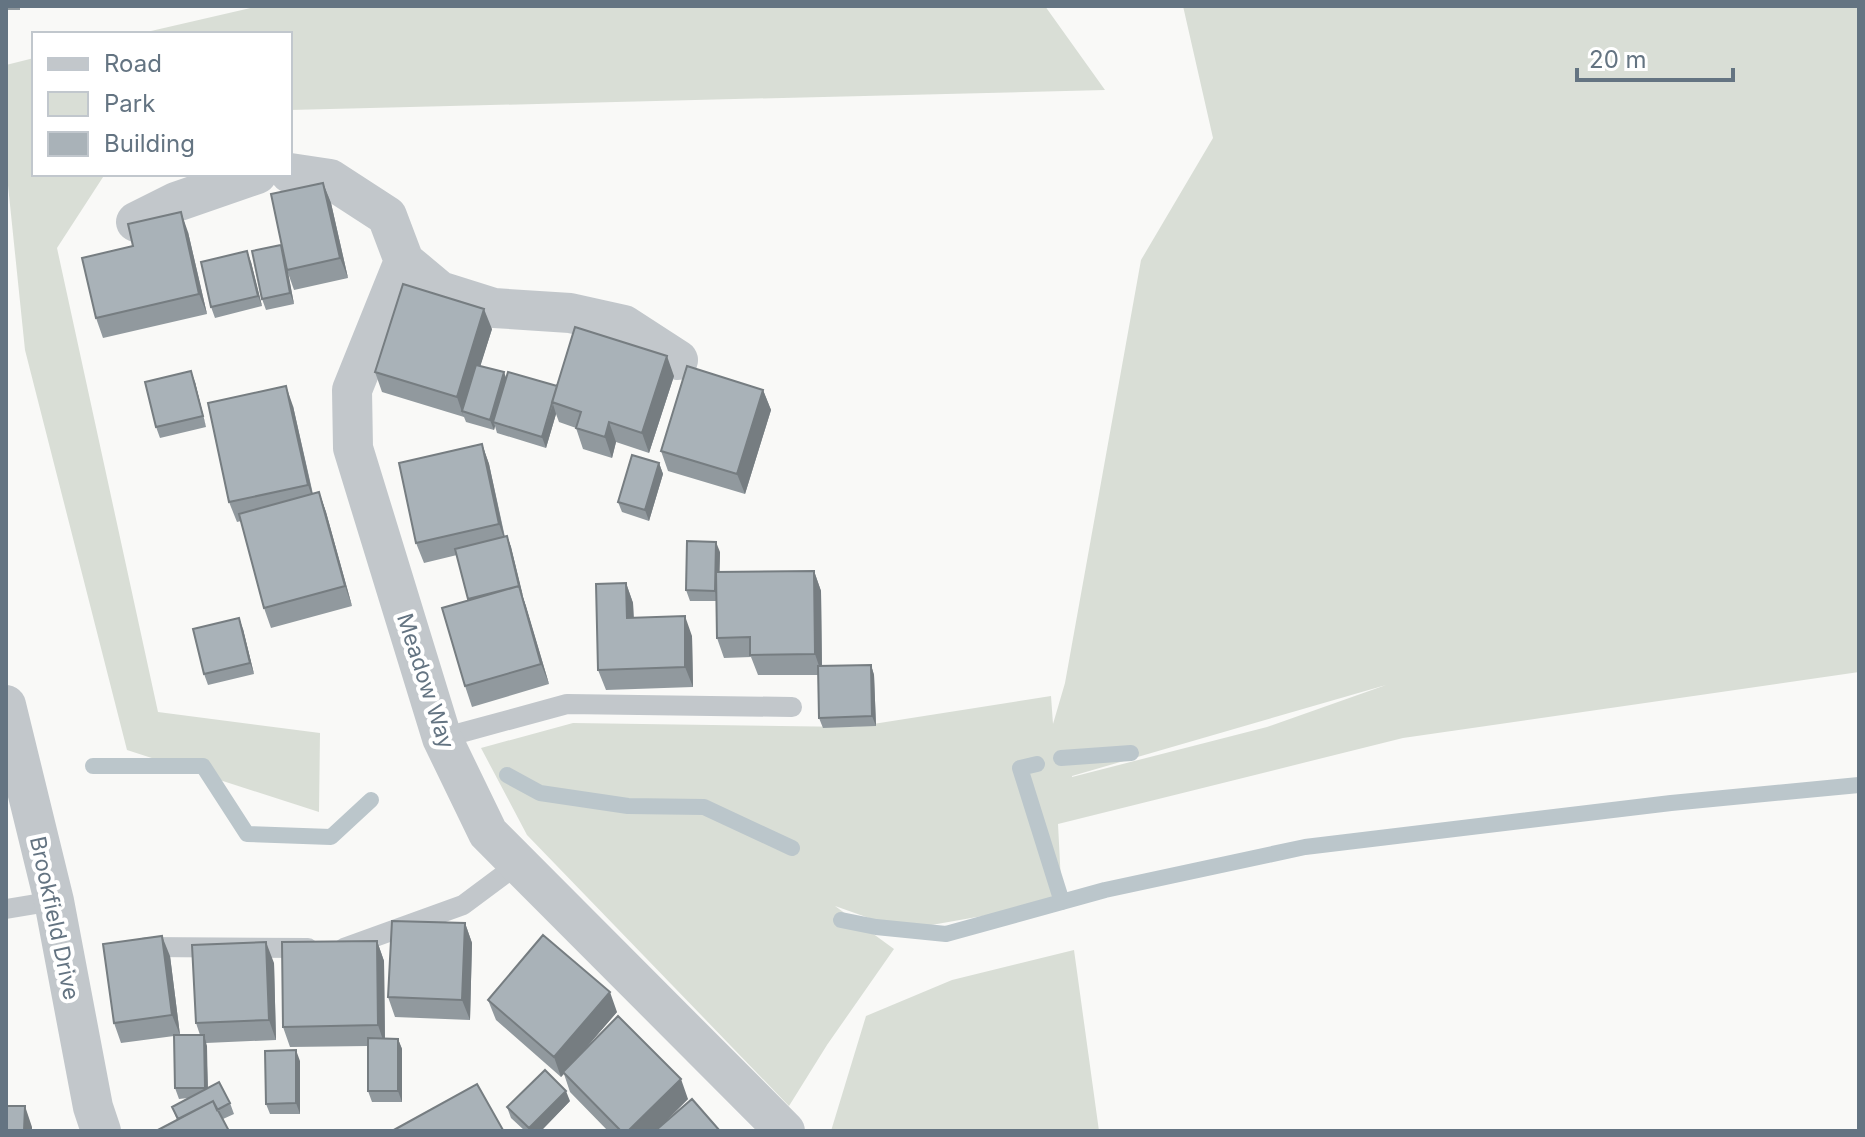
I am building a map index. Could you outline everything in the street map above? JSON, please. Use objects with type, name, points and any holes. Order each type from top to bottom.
[{"type":"street","points":[[292,173],[330,179],[387,216],[404,261],[440,291],[494,308],[570,313],[624,325],[678,360]]},
{"type":"street","points":[[136,222],[176,202],[251,176]]},
{"type":"street","name":"Meadow Way","points":[[404,261],[352,390],[353,448],[442,738],[488,833],[785,1131]]},
{"type":"street","name":"Brookfield Drive","points":[[6,705],[54,901],[93,1107],[101,1131]]},
{"type":"lane","points":[[442,738],[567,704],[792,707]]},
{"type":"lane","points":[[146,947],[348,948],[463,905],[518,864]]},
{"type":"lane","points":[[6,909],[54,901]]},
{"type":"green space","points":[[259,6],[1045,6],[1105,90],[292,110],[292,32],[147,32]]},
{"type":"green space","points":[[1183,6],[1859,6],[1859,672],[1403,738],[1058,824],[1062,902],[903,930],[835,906],[894,949],[789,1106],[527,835],[481,748],[573,723],[854,727],[1051,696],[1053,724],[1065,683],[1141,260],[1213,138]],"holes":[[[1386,685],[1267,727],[1072,777]]]},
{"type":"green space","points":[[32,58],[32,176],[104,176],[57,248],[158,712],[320,733],[319,812],[127,750],[25,350],[6,166],[6,65]]},
{"type":"green space","points":[[1074,950],[1099,1131],[831,1131],[866,1016],[952,980]]},
{"type":"building","points":[[323,183],[340,258],[287,270],[271,194]]},
{"type":"building","points":[[181,212],[199,294],[96,318],[82,258],[133,246],[128,224]]},
{"type":"building","points":[[281,245],[290,293],[262,299],[252,251]]},
{"type":"building","points":[[247,251],[258,296],[211,307],[201,262]]},
{"type":"building","points":[[403,284],[484,309],[457,397],[375,372]]},
{"type":"building","points":[[575,327],[667,356],[642,433],[609,422],[605,437],[576,428],[581,412],[552,402]]},
{"type":"building","points":[[476,365],[504,372],[490,420],[462,411]]},
{"type":"building","points":[[687,366],[763,390],[737,474],[661,451]]},
{"type":"building","points":[[191,371],[203,416],[156,427],[145,382]]},
{"type":"building","points":[[508,372],[557,386],[542,437],[493,422]]},
{"type":"building","points":[[286,386],[308,485],[229,502],[208,403]]},
{"type":"building","points":[[482,444],[499,524],[416,543],[399,463]]},
{"type":"building","points":[[632,455],[659,463],[645,510],[618,502]]},
{"type":"building","points":[[319,492],[345,586],[264,608],[239,514]]},
{"type":"building","points":[[507,536],[519,586],[468,599],[455,549]]},
{"type":"building","points":[[687,541],[716,542],[715,591],[686,590]]},
{"type":"building","points":[[814,571],[815,654],[750,655],[750,637],[717,638],[716,572]]},
{"type":"building","points":[[626,583],[627,618],[685,616],[685,667],[598,670],[596,584]]},
{"type":"building","points":[[519,586],[541,664],[465,686],[442,608]]},
{"type":"building","points":[[239,618],[250,663],[204,674],[193,629]]},
{"type":"building","points":[[871,665],[872,716],[819,718],[818,666]]},
{"type":"building","points":[[392,921],[465,923],[462,1000],[388,997]]},
{"type":"building","points":[[543,935],[610,992],[554,1057],[488,1000]]},
{"type":"building","points":[[162,936],[172,1015],[114,1023],[103,944]]},
{"type":"building","points":[[377,941],[378,1025],[283,1027],[282,942]]},
{"type":"building","points":[[266,942],[269,1020],[196,1023],[192,945]]},
{"type":"building","points":[[618,1016],[681,1079],[628,1131],[621,1131],[563,1072]]},
{"type":"building","points":[[174,1035],[204,1035],[205,1088],[175,1088]]},
{"type":"building","points":[[368,1038],[398,1039],[398,1091],[368,1091]]},
{"type":"building","points":[[296,1050],[296,1103],[266,1104],[265,1051]]},
{"type":"building","points":[[545,1070],[566,1091],[529,1128],[507,1107]]},
{"type":"building","points":[[219,1082],[230,1103],[217,1110],[213,1101],[178,1119],[172,1107]]},
{"type":"building","points":[[477,1084],[503,1130],[392,1131]]},
{"type":"building","points":[[692,1099],[720,1131],[655,1131]]},
{"type":"building","points":[[213,1101],[229,1131],[156,1131]]},
{"type":"building","points":[[6,1106],[25,1106],[24,1131],[6,1131]]},
{"type":"waterway","points":[[1061,758],[1131,753]]},
{"type":"waterway","points":[[1037,764],[1020,768],[1062,902]]},
{"type":"waterway","points":[[93,766],[203,766],[247,834],[331,837],[371,800]]},
{"type":"waterway","points":[[507,775],[540,793],[628,806],[704,807],[792,848]]},
{"type":"waterway","points":[[841,920],[946,934],[1105,890],[1305,847],[1671,803],[1859,785]]}]
